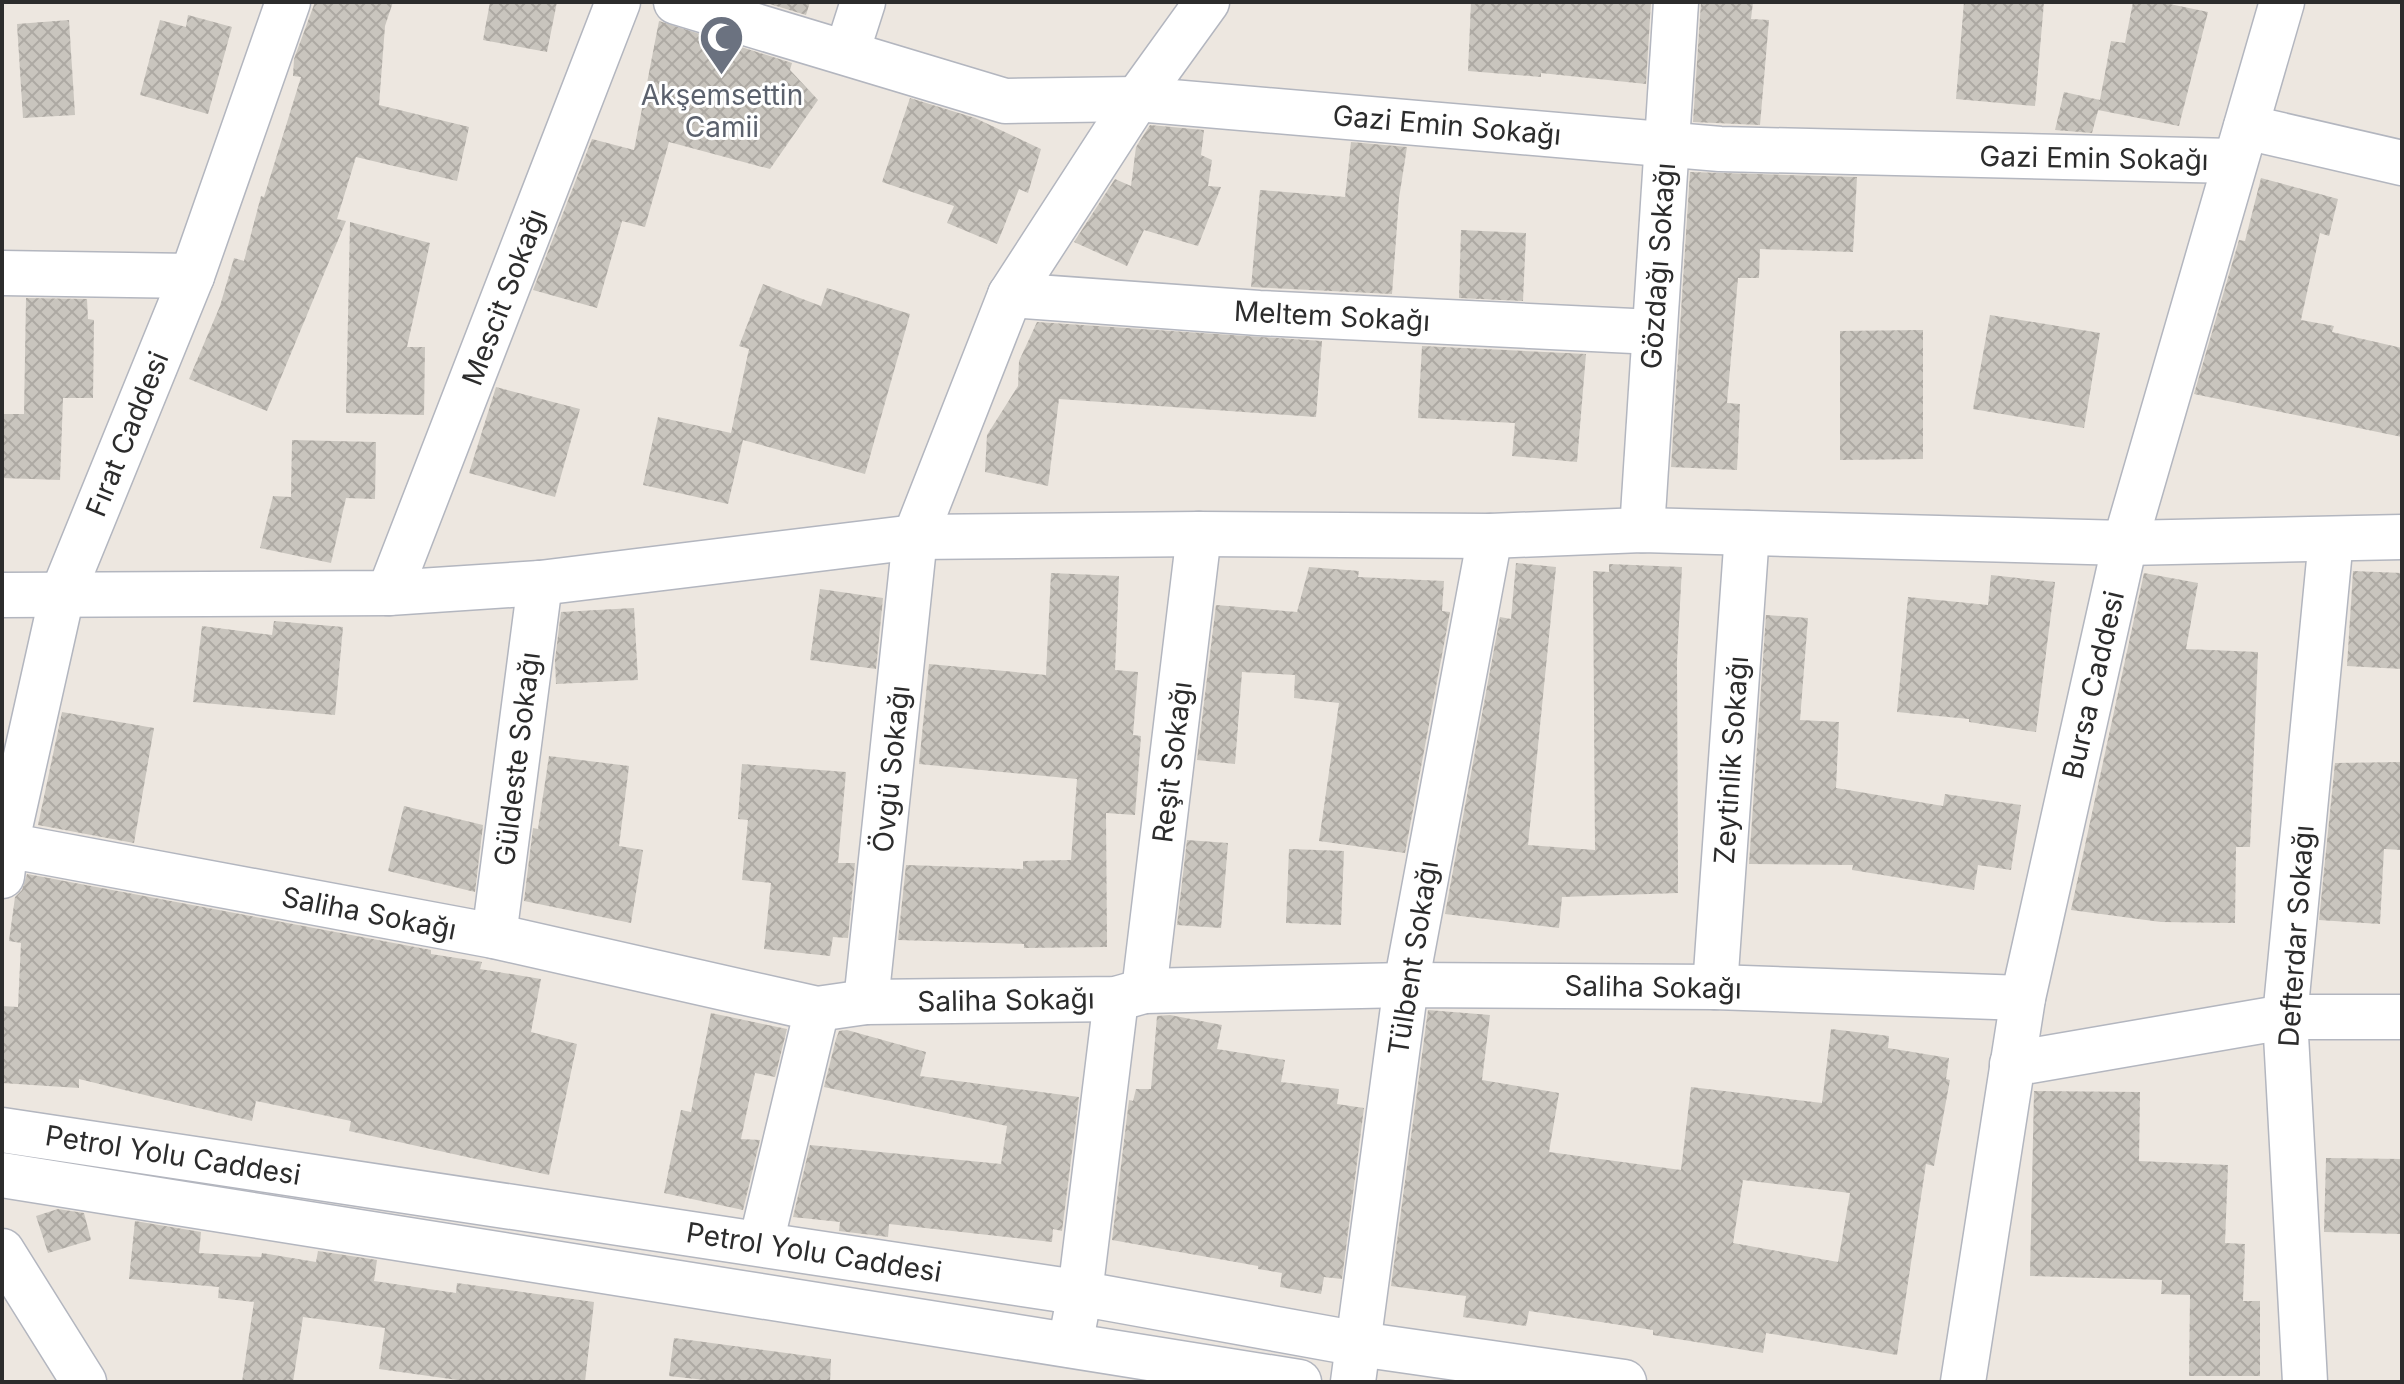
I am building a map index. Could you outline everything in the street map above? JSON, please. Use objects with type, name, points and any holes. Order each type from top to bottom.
[{"type":"street","name":"Fırat Caddesi","points":[[4,860],[62,595],[192,276],[288,2]]},
{"type":"street","name":"Mescit Sokağı","points":[[389,593],[618,2]]},
{"type":"street","name":"Gazi Emin Sokağı","points":[[676,2],[1005,101],[1137,99],[1720,149],[2240,144],[2402,163]]},
{"type":"street","points":[[847,52],[863,2]]},
{"type":"street","name":"Övgü Sokağı","points":[[866,1002],[915,537],[1010,295],[1137,99],[1206,2]]},
{"type":"street","name":"Gözdağı Sokağı","points":[[1642,530],[1676,2]]},
{"type":"street","name":"Bursa Caddesi","points":[[1963,1382],[2023,998],[2125,543],[2282,2]]},
{"type":"street","points":[[2,273],[192,276]]},
{"type":"street","name":"Meltem Sokağı","points":[[1010,295],[1259,313],[1654,332]]},
{"type":"street","points":[[2,595],[389,593],[540,583],[915,537],[1199,534],[1490,536],[1642,530],[2125,543],[2402,537]]},
{"type":"street","name":"Zeytinlik Sokağı","points":[[1715,987],[1747,533]]},
{"type":"street","name":"Reşit Sokağı","points":[[1070,1345],[1130,995],[1199,534]]},
{"type":"street","name":"Tülbent Sokağı","points":[[1356,1363],[1406,985],[1490,536]]},
{"type":"street","name":"Defterdar Sokağı","points":[[2305,1382],[2285,1017],[2331,539]]},
{"type":"street","name":"Güldeste Sokağı","points":[[494,936],[540,583]]},
{"type":"street","name":"Saliha Sokağı","points":[[4,860],[494,936],[817,1009],[866,1002],[1406,985],[1715,987],[2023,998]]},
{"type":"street","points":[[761,1243],[817,1009]]},
{"type":"street","points":[[2012,1064],[2285,1017],[2402,1017]]},
{"type":"street","name":"Petrol Yolu Caddesi","points":[[2,1130],[1080,1293],[1356,1363],[1624,1382]]},
{"type":"street","name":"Petrol Yolu Caddesi","points":[[2,1175],[1299,1382]]},
{"type":"street","points":[[2,1251],[84,1382]]},
{"type":"building","points":[[315,2],[393,2],[385,26],[379,105],[469,127],[457,181],[356,157],[337,219],[346,221],[267,411],[189,379],[220,306],[234,258],[244,261],[261,196],[264,197],[301,77],[293,76],[294,59]]},
{"type":"building","points":[[490,2],[557,2],[547,52],[483,40]]},
{"type":"building","points":[[763,2],[810,2],[806,15]]},
{"type":"building","points":[[1471,2],[1651,2],[1646,84],[1541,73],[1541,77],[1468,71]]},
{"type":"building","points":[[1701,2],[1753,2],[1751,19],[1769,20],[1760,125],[1693,122]]},
{"type":"building","points":[[1964,2],[2044,2],[2035,106],[1956,99]]},
{"type":"building","points":[[2133,2],[2160,2],[2208,12],[2179,126],[2098,110],[2092,133],[2055,130],[2064,92],[2100,100],[2111,41],[2125,43]]},
{"type":"building","points":[[188,15],[232,27],[208,114],[140,95],[160,20],[186,27]]},
{"type":"building","points":[[69,20],[75,115],[23,118],[17,24]]},
{"type":"building","points":[[659,21],[792,63],[790,70],[818,100],[770,169],[669,142],[645,227],[622,221],[597,308],[533,290],[592,139],[634,150]]},
{"type":"building","points":[[910,98],[975,118],[1041,149],[1028,193],[1019,189],[997,244],[947,223],[954,206],[882,182]]},
{"type":"building","points":[[1150,125],[1204,130],[1201,155],[1212,160],[1208,186],[1221,187],[1198,246],[1144,230],[1127,266],[1074,242],[1115,179],[1131,186],[1136,147]]},
{"type":"building","points":[[1351,142],[1407,147],[1399,198],[1392,294],[1251,287],[1260,190],[1345,197]]},
{"type":"building","points":[[1690,172],[1857,177],[1853,252],[1760,249],[1759,278],[1738,278],[1727,403],[1740,404],[1737,470],[1671,467]]},
{"type":"building","points":[[2261,178],[2338,199],[2329,236],[2320,233],[2301,320],[2334,326],[2332,332],[2402,348],[2402,437],[2194,394],[2239,240],[2245,241]]},
{"type":"building","points":[[350,222],[430,243],[407,347],[425,347],[424,415],[346,413]]},
{"type":"building","points":[[1461,230],[1526,233],[1523,301],[1459,298]]},
{"type":"building","points":[[763,284],[821,306],[827,288],[910,314],[865,474],[743,440],[728,504],[643,485],[658,417],[731,433],[749,349],[739,346]]},
{"type":"building","points":[[26,298],[87,299],[88,319],[94,320],[93,398],[63,398],[60,480],[2,478],[2,414],[24,414]]},
{"type":"building","points":[[1990,315],[2100,333],[2084,428],[1973,409]]},
{"type":"building","points":[[1037,322],[1322,341],[1316,417],[1059,399],[1048,486],[985,472],[987,435],[1018,386],[1019,361]]},
{"type":"building","points":[[1923,330],[1923,459],[1840,460],[1840,331]]},
{"type":"building","points":[[1422,346],[1586,354],[1577,462],[1512,456],[1515,423],[1418,418]]},
{"type":"building","points":[[496,387],[580,409],[555,497],[469,473]]},
{"type":"building","points":[[292,440],[376,442],[375,499],[346,498],[331,563],[260,548],[273,496],[291,497]]},
{"type":"building","points":[[1516,563],[1556,567],[1528,845],[1595,850],[1593,571],[1609,572],[1609,564],[1682,567],[1677,660],[1678,893],[1562,897],[1559,928],[1445,914],[1500,617],[1511,619]]},
{"type":"building","points":[[1309,567],[1359,571],[1358,577],[1444,581],[1442,611],[1450,612],[1405,853],[1319,841],[1339,703],[1294,698],[1295,675],[1242,672],[1235,764],[1197,760],[1216,605],[1297,612]]},
{"type":"building","points":[[2353,571],[2402,573],[2402,669],[2347,666]]},
{"type":"building","points":[[1051,573],[1119,576],[1115,670],[1138,672],[1133,735],[1141,736],[1135,815],[1106,813],[1107,947],[1024,948],[1024,944],[898,940],[906,865],[1023,869],[1023,861],[1071,860],[1077,779],[919,764],[929,664],[1046,675]]},
{"type":"building","points":[[2144,573],[2198,583],[2186,649],[2258,652],[2250,847],[2236,847],[2235,923],[2161,922],[2071,910]]},
{"type":"building","points":[[1991,575],[2055,582],[2036,732],[1969,722],[1969,719],[1897,712],[1908,597],[1988,605]]},
{"type":"building","points":[[820,589],[883,598],[876,669],[810,660]]},
{"type":"building","points":[[634,608],[638,680],[556,684],[555,660],[561,612]]},
{"type":"building","points":[[1766,615],[1808,618],[1800,720],[1839,722],[1836,788],[1943,806],[1945,794],[2021,805],[2011,870],[1978,865],[1974,890],[1852,870],[1853,865],[1749,864]]},
{"type":"building","points":[[274,621],[343,627],[335,715],[193,702],[202,626],[272,635]]},
{"type":"building","points":[[62,712],[154,728],[134,843],[38,825]]},
{"type":"building","points":[[549,756],[629,766],[619,846],[643,850],[631,923],[524,901],[533,828],[538,829]]},
{"type":"building","points":[[2402,762],[2402,850],[2384,849],[2380,924],[2319,920],[2335,763]]},
{"type":"building","points":[[742,764],[846,772],[838,863],[855,863],[848,938],[833,937],[830,956],[764,949],[771,883],[742,880],[748,820],[738,819]]},
{"type":"building","points":[[404,806],[483,825],[475,892],[388,871]]},
{"type":"building","points":[[1187,840],[1228,843],[1221,928],[1177,925]]},
{"type":"building","points":[[1289,849],[1344,851],[1341,925],[1286,923]]},
{"type":"building","points":[[27,874],[431,950],[431,954],[482,962],[480,969],[541,979],[531,1032],[577,1044],[549,1175],[349,1131],[351,1121],[256,1101],[252,1121],[79,1079],[79,1088],[2,1083],[2,1006],[18,1007],[21,943],[9,941],[15,897],[22,890]]},
{"type":"building","points":[[1428,1010],[1490,1015],[1482,1080],[1559,1093],[1549,1152],[1681,1170],[1691,1087],[1822,1103],[1831,1029],[1889,1036],[1888,1048],[1949,1058],[1946,1079],[1950,1080],[1934,1166],[1926,1164],[1897,1355],[1766,1333],[1763,1353],[1653,1335],[1653,1330],[1529,1311],[1526,1326],[1463,1317],[1466,1296],[1391,1286]],"holes":[[[1743,1180],[1850,1193],[1838,1262],[1733,1243]]]},
{"type":"building","points":[[711,1013],[787,1029],[775,1077],[755,1073],[741,1139],[760,1140],[743,1210],[664,1193],[681,1110],[691,1112]]},
{"type":"building","points":[[1170,1015],[1222,1025],[1217,1049],[1285,1060],[1281,1082],[1339,1089],[1337,1104],[1364,1108],[1342,1279],[1324,1277],[1321,1294],[1280,1287],[1282,1273],[1258,1269],[1258,1266],[1112,1240],[1129,1100],[1133,1101],[1136,1089],[1151,1089],[1157,1016]]},
{"type":"building","points":[[847,1030],[926,1052],[920,1076],[1079,1097],[1062,1231],[1053,1229],[1052,1242],[889,1224],[888,1237],[839,1231],[840,1222],[793,1217],[810,1145],[1001,1164],[1007,1126],[824,1087],[839,1031]]},
{"type":"building","points":[[2034,1091],[2140,1092],[2139,1161],[2228,1165],[2225,1243],[2245,1244],[2243,1301],[2260,1301],[2260,1376],[2189,1376],[2190,1295],[2161,1294],[2162,1280],[2030,1276]]},
{"type":"building","points":[[2326,1158],[2402,1159],[2402,1234],[2324,1232]]},
{"type":"building","points":[[58,1209],[84,1213],[91,1240],[48,1253],[36,1216]]},
{"type":"building","points":[[135,1221],[201,1232],[199,1253],[261,1257],[262,1253],[316,1262],[318,1251],[377,1260],[374,1281],[456,1293],[457,1283],[594,1302],[585,1382],[472,1382],[379,1369],[385,1328],[303,1317],[293,1382],[242,1382],[254,1302],[218,1298],[219,1287],[129,1279]]},
{"type":"building","points":[[674,1338],[831,1359],[830,1382],[723,1382],[669,1376]]},
{"type":"place","name":"Akşemsettin Camii","points":[[722,77]]}]
